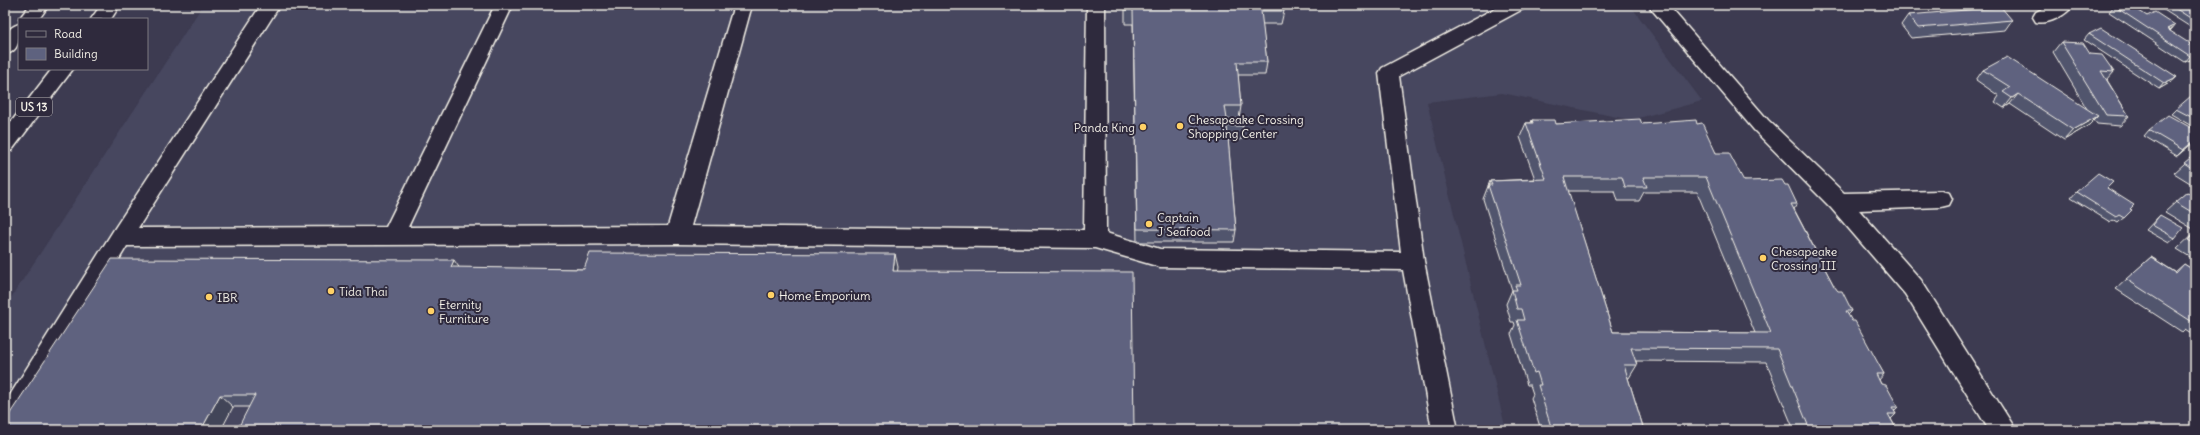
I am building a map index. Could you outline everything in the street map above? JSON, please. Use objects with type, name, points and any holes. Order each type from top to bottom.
[{"type":"main road","points":[[30,18],[40,5]]},
{"type":"main road","points":[[102,18],[111,5]]},
{"type":"main road","points":[[5,425],[121,237],[271,5]]},
{"type":"main road","points":[[393,236],[504,5]]},
{"type":"main road","points":[[677,235],[744,5]]},
{"type":"main road","points":[[1095,238],[1096,5]]},
{"type":"main road","points":[[1445,430],[1413,261],[1389,73],[1516,5]]},
{"type":"main road","points":[[1657,5],[1761,125],[1839,202],[1913,287],[2003,430]]},
{"type":"main road","points":[[2043,17],[2064,5]]},
{"type":"main road","points":[[5,48],[18,32]]},
{"type":"main road","name":"US 13","points":[[5,145],[62,70]]},
{"type":"main road","points":[[1839,202],[1941,199]]},
{"type":"main road","points":[[121,237],[677,235],[1095,238],[1160,258],[1413,261]]},
{"type":"shaded area","points":[[203,5],[1630,5],[1702,101],[1631,120],[1502,93],[1427,102],[1506,430],[5,430],[5,307]]},
{"type":"building","name":"Chesapeake Crossing Shopping Center","points":[[1125,5],[1283,5],[1284,11],[1261,11],[1267,62],[1237,62],[1241,106],[1225,106],[1227,119],[1242,119],[1243,126],[1227,126],[1236,230],[1137,229],[1133,10],[1126,10]]},
{"type":"building","points":[[2130,5],[2147,16],[2155,12],[2175,25],[2167,29],[2195,47],[2195,54],[2190,56],[2114,6]]},
{"type":"building","points":[[2170,5],[2192,5],[2195,7],[2195,21]]},
{"type":"building","points":[[2001,7],[2012,20],[1918,28],[1908,15]]},
{"type":"building","points":[[2101,28],[2177,77],[2164,83],[2089,34]]},
{"type":"building","points":[[2061,42],[2083,43],[2090,54],[2102,55],[2114,72],[2101,71],[2129,116],[2106,115]]},
{"type":"building","points":[[2007,57],[2098,116],[2073,130],[2018,94],[2012,98],[2003,92],[2010,87],[1983,70]]},
{"type":"building","points":[[2191,96],[2195,98],[2195,119],[2176,109]]},
{"type":"building","points":[[2168,115],[2195,130],[2195,140],[2183,150],[2149,130]]},
{"type":"building","name":"Chesapeake Crossing III","points":[[1640,119],[1642,124],[1696,120],[1697,124],[1702,123],[1716,153],[1729,153],[1744,181],[1782,180],[1785,185],[1788,185],[1797,204],[1791,204],[1834,286],[1838,291],[1842,291],[1852,311],[1846,311],[1852,321],[1855,321],[1884,374],[1876,374],[1881,384],[1886,385],[1898,407],[1892,407],[1896,414],[1888,414],[1897,430],[1810,430],[1777,349],[1631,348],[1637,365],[1624,365],[1644,430],[1552,430],[1538,385],[1541,385],[1537,372],[1534,373],[1517,320],[1524,320],[1521,309],[1517,309],[1512,290],[1517,290],[1515,285],[1521,285],[1488,185],[1492,185],[1490,181],[1546,179],[1526,123],[1533,123],[1532,120],[1555,120],[1556,124]],"holes":[[[1564,177],[1622,177],[1625,187],[1647,187],[1643,177],[1706,177],[1771,333],[1613,332]]]},
{"type":"building","points":[[2195,154],[2195,170],[2184,163]]},
{"type":"building","points":[[2098,173],[2113,182],[2107,188],[2134,205],[2130,209],[2132,210],[2124,218],[2119,215],[2116,217],[2076,192]]},
{"type":"building","points":[[2187,192],[2195,197],[2195,214],[2175,202]]},
{"type":"building","points":[[2160,215],[2183,228],[2175,238],[2152,225]]},
{"type":"building","points":[[2195,233],[2195,244],[2188,240]]},
{"type":"building","points":[[590,253],[895,254],[893,271],[1132,272],[1134,430],[237,430],[255,395],[220,395],[201,430],[5,430],[5,421],[112,259],[454,260],[451,267],[584,269]]},
{"type":"building","points":[[2151,257],[2176,273],[2184,264],[2195,271],[2194,323],[2126,279]]},
{"type":"place","name":"Chesapeake Crossing Shopping Center","points":[[1180,126]]},
{"type":"place","name":"Panda King","points":[[1143,127]]},
{"type":"place","name":"Captain J Seafood","points":[[1149,224]]},
{"type":"place","name":"Chesapeake Crossing III","points":[[1763,258]]},
{"type":"place","name":"Tida Thai","points":[[331,291]]},
{"type":"place","name":"Home Emporium","points":[[771,295]]},
{"type":"place","name":"IBR","points":[[209,297]]},
{"type":"place","name":"Eternity Furniture","points":[[431,311]]}]
